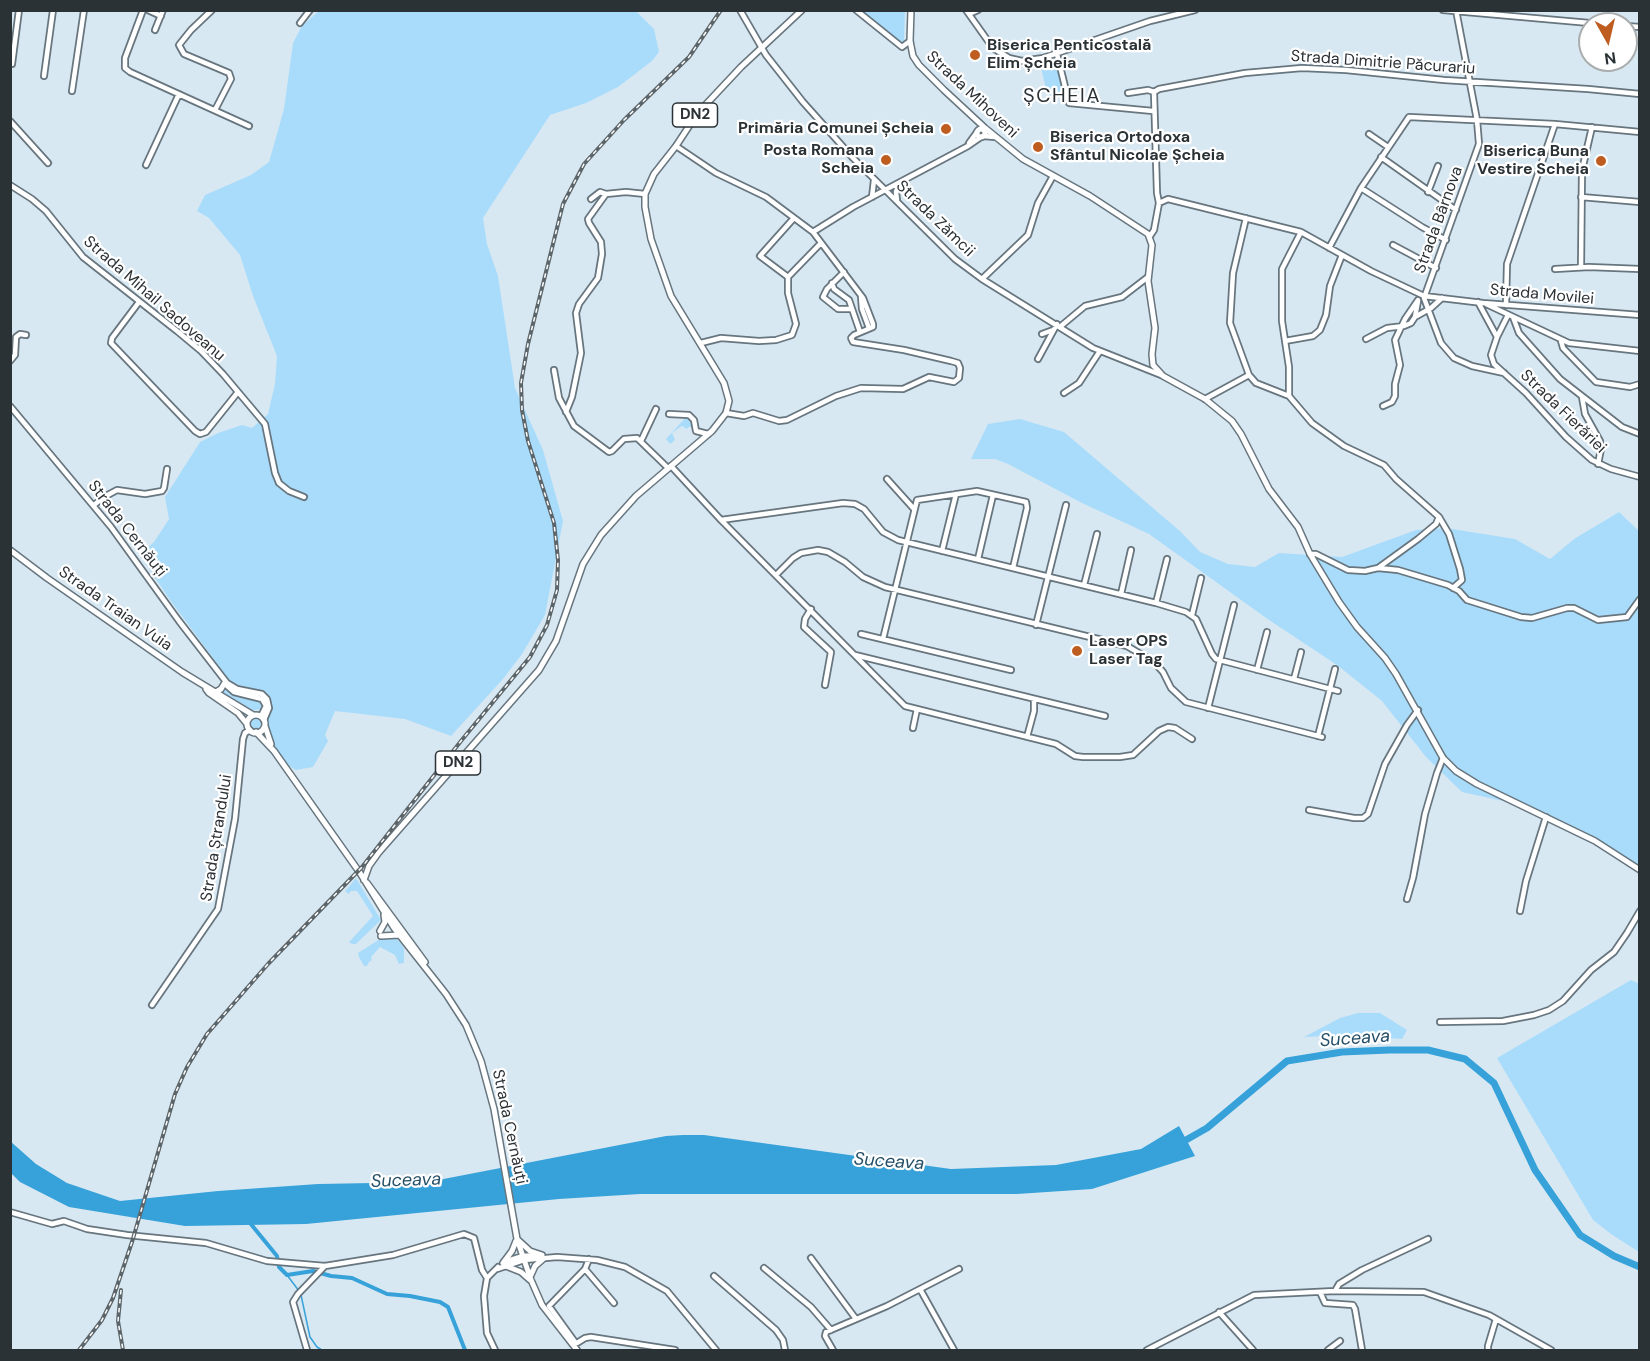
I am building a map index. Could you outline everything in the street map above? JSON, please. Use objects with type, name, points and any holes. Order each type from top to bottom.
[{"type":"main road","name":"DN2","points":[[645,194],[654,174],[676,147],[697,114],[761,48],[802,10]]},
{"type":"main road","name":"Strada Mihoveni","points":[[911,10],[911,52],[919,65],[976,120],[981,132],[995,137],[1023,159],[1105,205],[1139,226],[1150,236]]},
{"type":"main road","points":[[645,194],[651,239],[671,296],[727,388],[729,401],[726,413]]},
{"type":"main road","points":[[1150,236],[1152,245],[1148,277],[1155,319],[1152,357],[1155,369],[1163,376]]},
{"type":"main road","name":"Strada Zămcii","points":[[1163,376],[1205,399],[1237,427],[1269,489],[1299,527],[1310,554],[1349,617],[1385,658],[1418,710],[1443,758]]},
{"type":"main road","name":"DN2","points":[[364,880],[369,866],[379,852],[539,670],[556,641],[580,570],[602,535],[636,496],[708,434],[726,413]]},
{"type":"main road","name":"Strada Traian Vuia","points":[[10,550],[207,689],[216,692],[253,716]]},
{"type":"main road","points":[[216,692],[224,684]]},
{"type":"main road","name":"Strada Traian Vuia","points":[[207,689],[209,693],[237,713],[251,729]]},
{"type":"main road","points":[[253,716],[263,721],[262,730],[251,729],[249,719],[253,716]]},
{"type":"main road","name":"Strada Cernăuți","points":[[263,721],[274,751]]},
{"type":"main road","name":"Strada Cernăuți","points":[[251,729],[274,751],[364,880],[399,935],[446,994]]},
{"type":"main road","points":[[1443,758],[1456,771],[1477,784],[1595,841],[1640,870]]},
{"type":"main road","name":"Strada Cernăuți","points":[[364,880],[466,1025],[491,1098],[517,1239],[523,1258],[545,1310],[577,1350]]},
{"type":"main road","points":[[384,913],[385,922],[381,934],[399,935]]},
{"type":"main road","points":[[517,1239],[530,1251],[543,1257],[535,1266],[531,1280],[505,1264],[517,1239]]},
{"type":"street","points":[[12,64],[20,10]]},
{"type":"street","points":[[44,76],[54,10]]},
{"type":"street","points":[[72,91],[84,10]]},
{"type":"street","points":[[143,10],[125,58],[125,68],[249,126]]},
{"type":"street","points":[[148,10],[162,13],[155,30]]},
{"type":"street","points":[[212,10],[190,30],[179,45],[184,54],[229,74],[231,79],[215,110]]},
{"type":"street","points":[[300,23],[310,10]]},
{"type":"street","name":"Strada Zămcii","points":[[740,10],[761,48],[810,111],[875,181],[955,259],[982,279],[1100,351],[1163,376]]},
{"type":"street","points":[[855,10],[902,47],[910,41]]},
{"type":"street","points":[[978,10],[968,12],[993,48],[1009,58],[1030,60],[1057,54],[1150,21],[1195,10]]},
{"type":"street","points":[[1443,10],[1578,22]]},
{"type":"street","name":"Strada Bârnova","points":[[1421,297],[1436,268],[1479,144],[1477,120],[1456,11]]},
{"type":"street","points":[[10,28],[17,30]]},
{"type":"street","points":[[1057,54],[1068,103],[1154,111]]},
{"type":"street","name":"Strada Dimitrie Păcurariu","points":[[1128,93],[1148,90],[1154,92],[1223,77],[1285,68],[1346,70],[1640,94]]},
{"type":"street","points":[[1150,236],[1154,230],[1159,203],[1154,92]]},
{"type":"street","points":[[146,165],[179,94]]},
{"type":"street","points":[[1329,248],[1361,188],[1405,121],[1411,116],[1554,124],[1640,132]]},
{"type":"street","points":[[10,121],[48,163]]},
{"type":"street","points":[[1506,304],[1507,264],[1554,124]]},
{"type":"street","points":[[1581,267],[1582,170],[1592,127]]},
{"type":"street","points":[[813,232],[964,147],[981,132]]},
{"type":"street","points":[[1369,134],[1388,147]]},
{"type":"street","points":[[676,147],[716,173],[766,197],[813,232],[861,296],[862,309],[871,328],[851,338],[855,343],[904,350],[955,362],[960,368],[959,378],[950,382],[926,378],[903,388],[861,388],[836,396],[782,421],[753,413],[744,416],[726,413]]},
{"type":"street","points":[[1381,158],[1456,210]]},
{"type":"street","points":[[1428,192],[1438,166]]},
{"type":"street","points":[[982,279],[1028,235],[1038,203],[1053,176]]},
{"type":"street","points":[[872,197],[875,181],[897,183]]},
{"type":"street","points":[[897,183],[897,201]]},
{"type":"street","name":"Strada Mihail Sadoveanu","points":[[10,185],[39,205],[60,226],[83,257],[201,351],[265,424],[279,483],[289,491],[304,497]]},
{"type":"street","points":[[1361,188],[1446,240]]},
{"type":"street","points":[[591,199],[600,192],[645,194]]},
{"type":"street","points":[[566,412],[572,397],[581,353],[576,314],[579,304],[598,278],[602,254],[601,242],[588,223],[588,219],[606,194]]},
{"type":"street","points":[[1581,197],[1640,202]]},
{"type":"street","points":[[1159,203],[1168,199],[1301,232],[1421,297],[1441,343],[1454,358],[1472,366],[1504,373]]},
{"type":"street","points":[[788,277],[760,256],[794,218]]},
{"type":"street","points":[[1246,218],[1233,273],[1230,323],[1249,375],[1256,382],[1289,396],[1321,430],[1351,450],[1384,465],[1395,479],[1439,517],[1449,534],[1460,569],[1462,580],[1453,588]]},
{"type":"street","points":[[1289,396],[1289,368],[1282,321],[1282,269],[1301,232]]},
{"type":"street","points":[[701,343],[720,339],[759,341],[783,339],[792,335],[796,324],[788,293],[788,277],[821,243]]},
{"type":"street","points":[[1394,245],[1436,268]]},
{"type":"street","points":[[1286,341],[1313,336],[1320,330],[1326,315],[1330,286],[1342,255]]},
{"type":"street","points":[[1555,269],[1581,267],[1640,269]]},
{"type":"street","points":[[844,272],[832,283],[823,298],[838,309],[850,309]]},
{"type":"street","points":[[1042,334],[1053,330],[1085,306],[1122,297],[1148,277]]},
{"type":"street","points":[[832,283],[834,289],[849,300],[850,309],[860,332]]},
{"type":"street","points":[[1366,339],[1387,328],[1401,327],[1411,323],[1421,297]]},
{"type":"street","points":[[1383,406],[1392,402],[1395,396],[1395,384],[1400,365],[1395,340],[1421,297]]},
{"type":"street","name":"Strada Movilei","points":[[1421,297],[1640,315]]},
{"type":"street","points":[[1415,317],[1442,298]]},
{"type":"street","points":[[139,302],[112,338],[111,343],[195,431],[200,434],[206,432],[238,392]]},
{"type":"street","points":[[1480,302],[1561,341],[1582,346],[1640,351]]},
{"type":"street","points":[[1480,302],[1497,337]]},
{"type":"street","points":[[1504,373],[1492,360],[1497,337],[1510,316]]},
{"type":"street","points":[[1510,316],[1528,344],[1560,379],[1622,427],[1640,434]]},
{"type":"street","points":[[1038,359],[1053,330]]},
{"type":"street","points":[[10,361],[15,356],[15,337],[20,334],[26,335]]},
{"type":"street","points":[[1561,341],[1563,348],[1596,382],[1630,387],[1640,384]]},
{"type":"street","points":[[1064,393],[1079,383],[1100,351]]},
{"type":"street","points":[[1146,369],[1152,357]]},
{"type":"street","points":[[554,370],[559,398],[574,426],[609,452],[624,439],[636,438],[641,441],[670,467],[811,609],[902,704],[1056,744],[1075,756],[1083,757],[1133,755],[1159,731],[1168,728],[1175,728],[1192,739]]},
{"type":"street","name":"Strada Fierăriei","points":[[1504,373],[1526,393],[1566,437],[1598,464],[1639,478]]},
{"type":"street","points":[[1205,399],[1249,375]]},
{"type":"street","points":[[1582,397],[1585,414],[1600,441],[1598,464]]},
{"type":"street","name":"Strada Cernăuți","points":[[10,406],[127,546],[178,621],[218,672],[234,688],[264,696],[269,703],[269,708],[263,721]]},
{"type":"street","points":[[641,441],[656,409]]},
{"type":"street","points":[[669,414],[689,415],[694,420],[696,431],[708,434]]},
{"type":"street","points":[[93,505],[117,490],[145,494],[162,491],[167,469]]},
{"type":"street","points":[[887,479],[914,509]]},
{"type":"street","points":[[882,639],[917,500],[977,491],[1028,504],[1013,568]]},
{"type":"street","points":[[942,551],[956,494]]},
{"type":"street","points":[[978,559],[993,495]]},
{"type":"street","points":[[721,520],[850,503],[864,509],[889,536],[907,542],[1121,594],[1192,615],[1212,654],[1220,660],[1338,691]]},
{"type":"street","points":[[1036,625],[1066,505]]},
{"type":"street","points":[[1378,568],[1436,524],[1439,517]]},
{"type":"street","points":[[1084,585],[1097,534]]},
{"type":"street","points":[[776,575],[801,553],[818,550],[836,555],[863,577],[895,590],[1127,646],[1146,656],[1159,667],[1170,688],[1181,699],[1320,736],[1335,669]]},
{"type":"street","points":[[1121,594],[1131,550]]},
{"type":"street","points":[[1310,554],[1316,554],[1348,570],[1365,571],[1378,568],[1398,570],[1453,588],[1467,600],[1521,617],[1532,618],[1567,608],[1574,608],[1598,620],[1627,617],[1640,599]]},
{"type":"street","points":[[1156,603],[1167,558]]},
{"type":"street","points":[[1192,615],[1201,578]]},
{"type":"street","points":[[1208,708],[1234,605]]},
{"type":"street","points":[[811,609],[805,619],[804,627],[831,652],[825,685]]},
{"type":"street","points":[[1257,670],[1267,632]]},
{"type":"street","points":[[861,634],[1011,670]]},
{"type":"street","points":[[1294,679],[1301,651]]},
{"type":"street","points":[[855,655],[1105,716]]},
{"type":"street","name":"Strada Cernăuți","points":[[218,672],[224,684],[234,692],[262,699],[266,706],[263,721]]},
{"type":"street","points":[[1027,737],[1034,711],[1034,700]]},
{"type":"street","points":[[913,728],[917,709]]},
{"type":"street","points":[[1309,810],[1354,818],[1363,818],[1368,814],[1385,764],[1418,710]]},
{"type":"street","name":"Strada Ștrandului","points":[[152,1005],[218,909],[236,819],[243,739],[245,733],[251,729]]},
{"type":"street","points":[[1407,899],[1425,814],[1443,758]]},
{"type":"street","points":[[1520,911],[1526,881],[1546,817]]},
{"type":"street","points":[[1440,1022],[1503,1021],[1548,1010],[1570,994],[1591,970],[1614,952],[1640,910]]},
{"type":"street","points":[[10,1212],[52,1224],[64,1221],[87,1229],[206,1243],[257,1259],[325,1266],[393,1255],[464,1234],[474,1238],[482,1270],[487,1278]]},
{"type":"street","points":[[1335,1291],[1339,1284],[1362,1270],[1428,1239]]},
{"type":"street","points":[[495,1350],[486,1329],[484,1296],[487,1278],[505,1264],[523,1258],[557,1257],[589,1259],[626,1267],[667,1291],[716,1350]]},
{"type":"street","points":[[811,1258],[856,1319]]},
{"type":"street","points":[[589,1259],[585,1269],[549,1306],[575,1342],[591,1337],[675,1350]]},
{"type":"street","points":[[307,1350],[293,1302],[325,1266]]},
{"type":"street","points":[[764,1268],[811,1307],[831,1330]]},
{"type":"street","points":[[585,1269],[614,1303]]},
{"type":"street","points":[[833,1350],[825,1336],[826,1332],[887,1306],[959,1269]]},
{"type":"street","points":[[714,1276],[776,1330],[783,1340],[785,1350]]},
{"type":"street","points":[[920,1289],[954,1350]]},
{"type":"street","points":[[1147,1350],[1261,1293],[1335,1291],[1424,1292],[1496,1319],[1551,1350]]},
{"type":"street","points":[[1320,1292],[1325,1303],[1353,1305],[1362,1350]]},
{"type":"street","points":[[1219,1312],[1253,1350]]},
{"type":"street","points":[[1488,1350],[1496,1319]]},
{"type":"street","points":[[1328,1350],[1340,1341]]},
{"type":"shaded area","points":[[320,10],[635,10],[654,29],[659,52],[652,61],[618,87],[586,103],[550,115],[483,218],[487,244],[498,276],[515,388],[543,450],[563,521],[545,615],[522,654],[503,679],[451,736],[405,719],[335,711],[325,735],[328,741],[313,767],[296,770],[284,763],[267,734],[266,722],[270,708],[259,691],[237,686],[230,681],[140,555],[154,542],[169,519],[165,497],[200,442],[242,425],[252,428],[268,414],[275,384],[277,356],[253,296],[240,255],[209,218],[197,211],[205,195],[251,175],[269,162],[284,109],[293,43],[302,26]]},
{"type":"shaded area","points":[[859,11],[905,11],[904,41],[899,41]]},
{"type":"shaded area","points":[[1056,61],[1063,92],[1050,96],[1047,93],[1041,68],[1043,64]]},
{"type":"shaded area","points":[[687,416],[691,418],[694,427],[686,429],[683,426],[680,427],[672,433],[675,440],[670,444],[666,439]]},
{"type":"shaded area","points":[[1020,419],[1064,432],[1181,532],[1200,552],[1228,564],[1255,567],[1279,553],[1342,557],[1416,530],[1446,528],[1515,539],[1550,559],[1574,539],[1619,512],[1639,531],[1639,866],[1584,832],[1530,807],[1462,792],[1426,757],[1382,701],[1337,665],[1269,620],[1149,534],[1082,503],[1008,464],[995,459],[971,459],[988,424]]},
{"type":"shaded area","points":[[225,687],[232,693],[259,699],[264,705],[263,709],[249,711],[222,692]]},
{"type":"shaded area","points":[[256,715],[262,718],[265,724],[262,730],[256,733],[250,730],[247,724],[250,718]]},
{"type":"shaded area","points":[[356,878],[381,920],[356,944],[352,944],[349,942],[373,916],[357,891],[351,891],[349,894],[345,891]]},
{"type":"shaded area","points":[[388,936],[395,936],[404,948],[404,963],[399,964],[395,955],[380,947],[367,966],[364,966],[358,953]]},
{"type":"shaded area","points":[[1631,980],[1640,984],[1639,1252],[1593,1220],[1497,1058]]},
{"type":"shaded area","points":[[1358,1013],[1380,1013],[1407,1030],[1402,1039],[1350,1035],[1304,1037],[1340,1018]]},
{"type":"water","points":[[1179,1126],[1195,1156],[1092,1189],[1017,1194],[640,1194],[559,1199],[306,1224],[185,1226],[69,1207],[20,1182],[11,1173],[10,1141],[36,1164],[67,1183],[120,1201],[318,1184],[428,1182],[666,1136],[683,1135],[704,1135],[951,1169],[1056,1165],[1141,1149]]},
{"type":"waterway","name":"Suceava","points":[[1179,1144],[1207,1128],[1287,1061],[1342,1052],[1389,1050],[1428,1050],[1465,1059],[1494,1083],[1535,1170],[1580,1235],[1614,1256],[1640,1267]]},
{"type":"waterway","points":[[250,1223],[277,1256],[279,1267],[287,1275],[313,1271],[352,1278],[387,1294],[440,1302],[448,1307],[465,1350]]},
{"type":"waterway","points":[[287,1275],[299,1291]]},
{"type":"waterway","points":[[301,1295],[310,1337],[322,1350]]},
{"type":"railway","points":[[79,1350],[102,1320],[113,1298],[132,1242],[175,1094],[187,1067],[207,1034],[268,964],[362,867],[530,657],[547,625],[557,590],[558,560],[554,523],[528,441],[522,410],[521,383],[528,344],[563,204],[584,164],[624,120],[689,57],[721,10]]},
{"type":"railway","points":[[121,1290],[118,1321],[123,1350]]},
{"type":"place","name":"Biserica Penticostală Elim Șcheia","points":[[975,55]]},
{"type":"place","name":"Primăria Comunei Șcheia","points":[[946,129]]},
{"type":"place","name":"Biserica Ortodoxa Sfântul Nicolae Șcheia","points":[[1038,147]]},
{"type":"place","name":"Posta Romana Scheia","points":[[886,160]]},
{"type":"place","name":"Biserica Buna Vestire Scheia","points":[[1601,161]]},
{"type":"place","name":"Laser OPS Laser Tag","points":[[1077,651]]},
{"type":"district","name":"ȘCHEIA","points":[[1062,97]]}]
